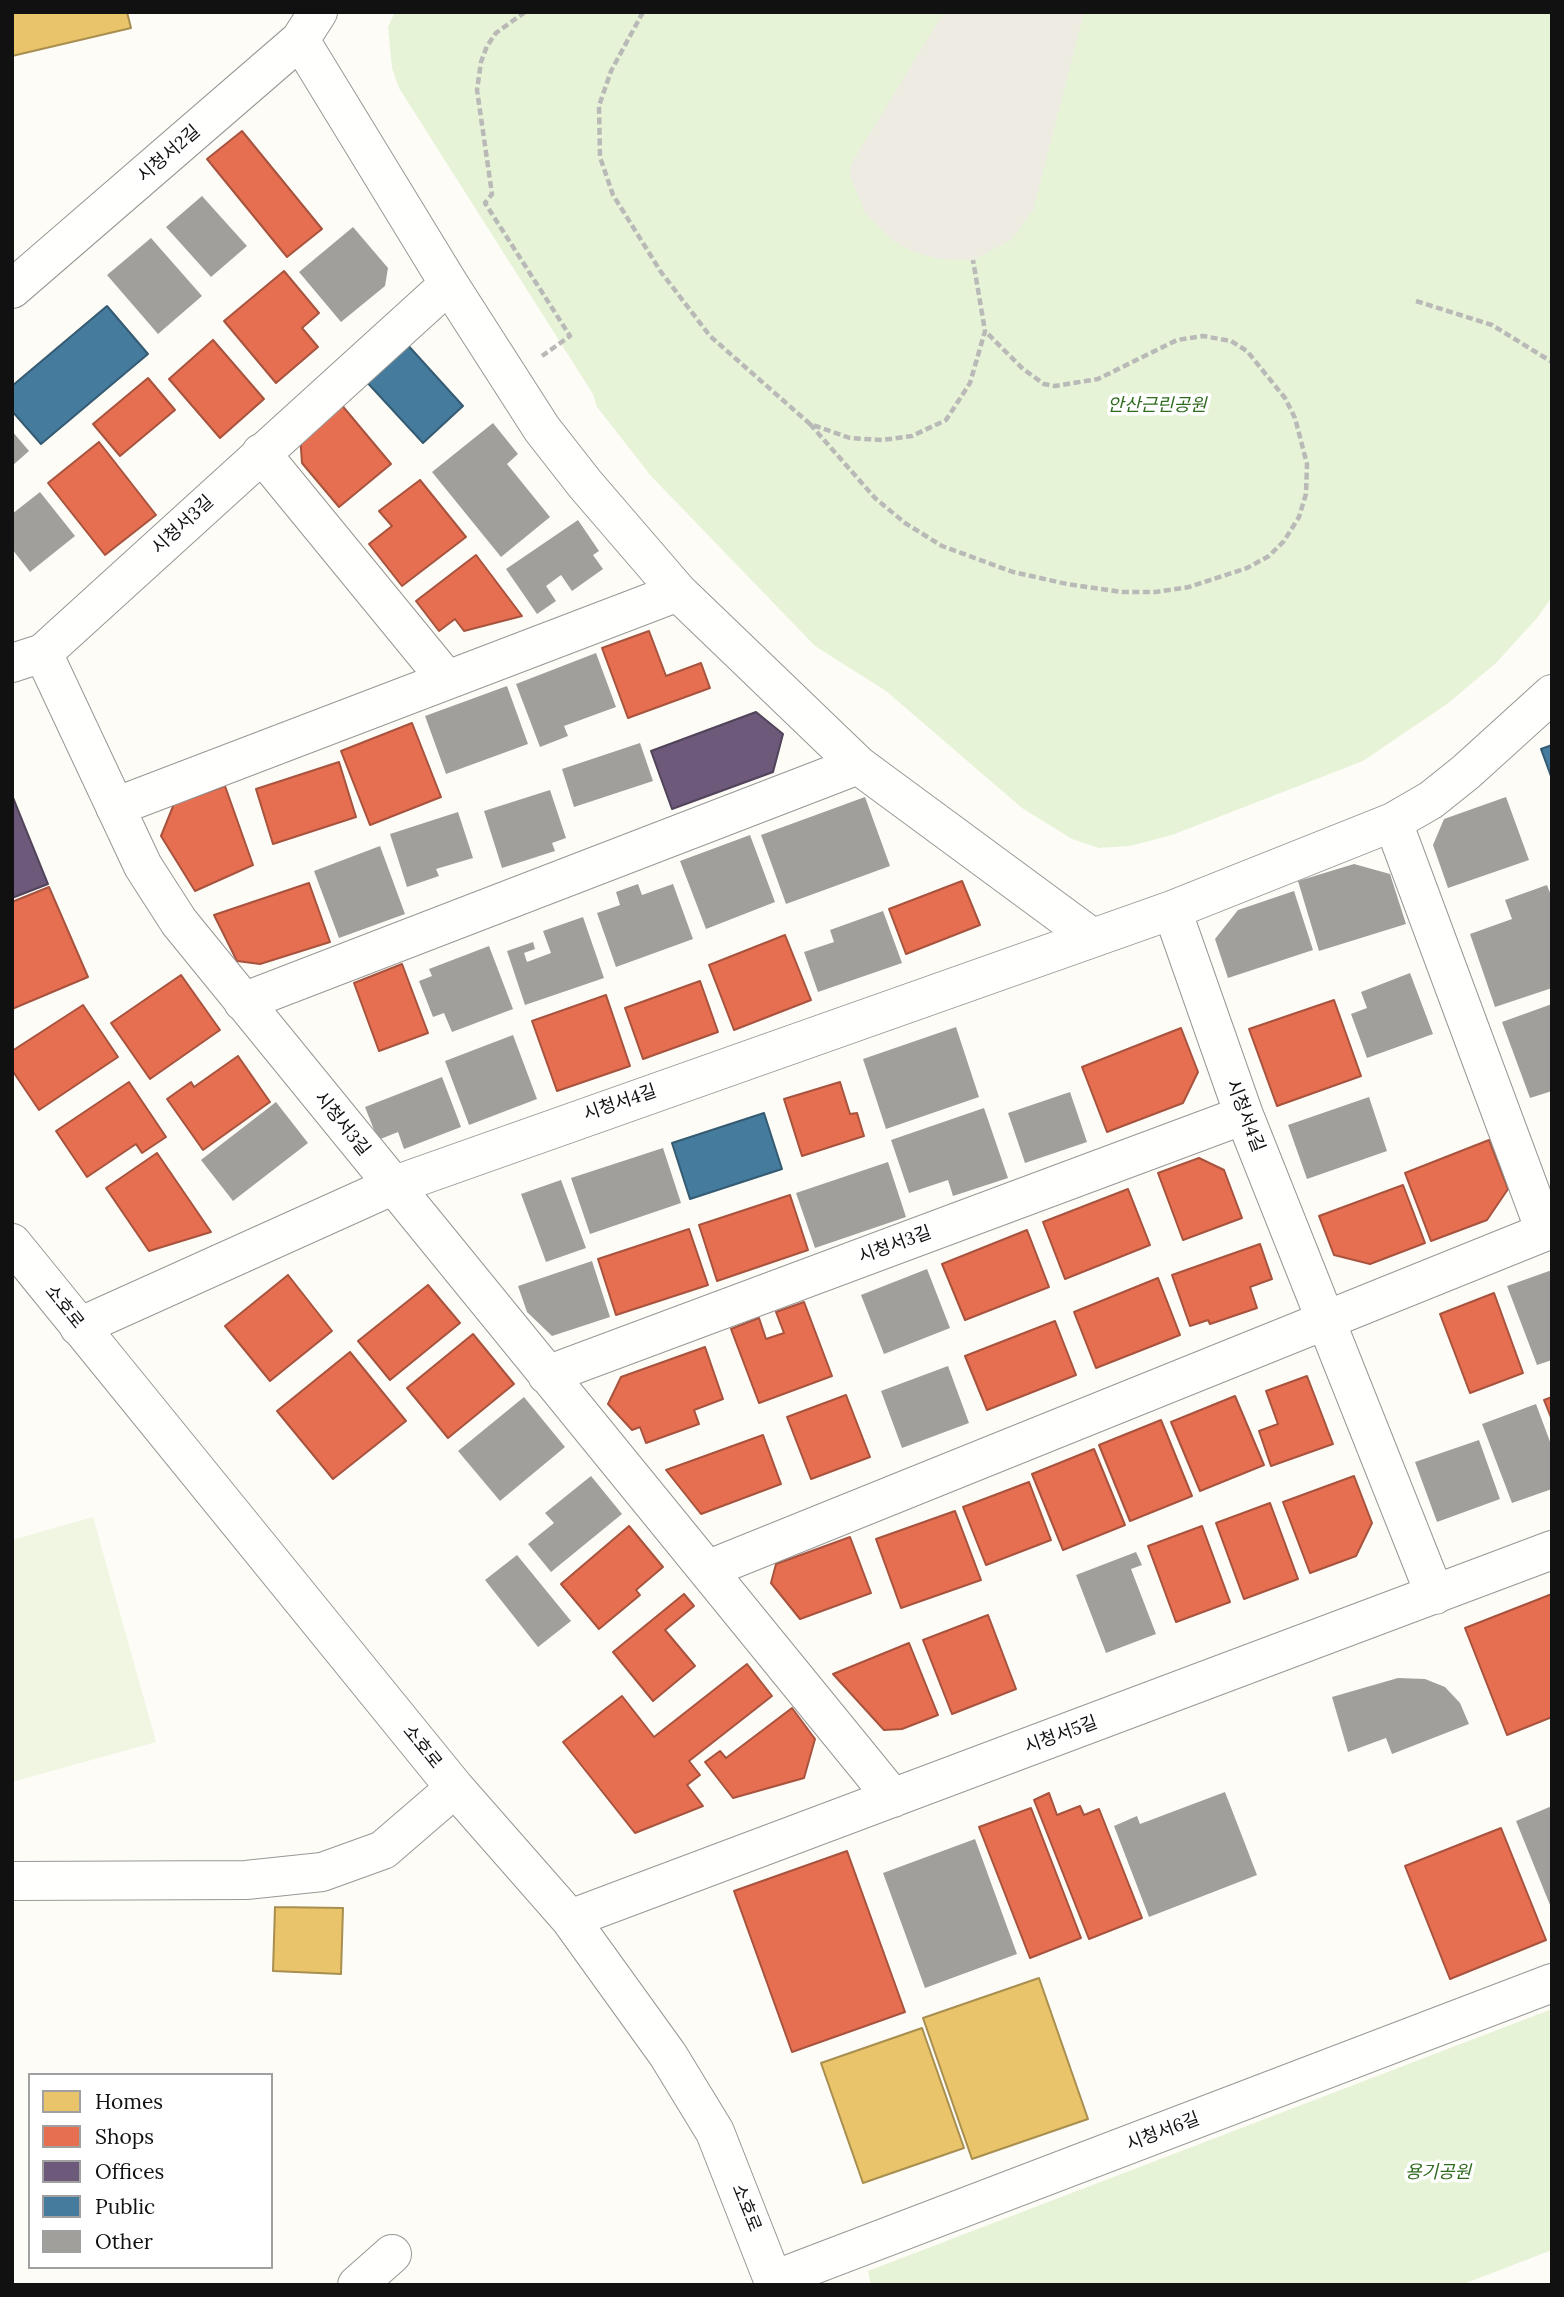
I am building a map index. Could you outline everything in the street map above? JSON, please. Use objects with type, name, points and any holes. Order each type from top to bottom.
[{"type":"street","points":[[309,26],[449,284],[542,429],[678,593],[858,765],[1090,936]]},
{"type":"street","name":"시청서2길","points":[[12,289],[309,26]]},
{"type":"street","name":"시청서3길","points":[[449,284],[28,658],[115,807],[143,866],[179,922],[392,1186],[709,1569],[892,1798]]},
{"type":"street","points":[[261,453],[447,680]]},
{"type":"street","points":[[115,807],[678,593]]},
{"type":"street","name":"시청서4길","points":[[79,1327],[392,1186],[1090,936],[1172,910],[1393,822],[1431,800],[1466,772],[1552,694]]},
{"type":"street","points":[[243,1002],[858,765]]},
{"type":"street","points":[[709,1569],[1548,1230],[1393,822]]},
{"type":"street","name":"시청서4길","points":[[1172,910],[1244,1115],[1435,1595]]},
{"type":"street","name":"시청서3길","points":[[547,1375],[1244,1115]]},
{"type":"street","name":"소호로","points":[[12,1244],[455,1788],[570,1919],[668,2055],[715,2133],[774,2282]]},
{"type":"street","name":"시청서5길","points":[[570,1919],[1552,1550]]},
{"type":"street","points":[[12,1881],[246,1880],[322,1872],[383,1850],[455,1788]]},
{"type":"street","name":"시청서6길","points":[[774,2282],[1552,1983]]},
{"type":"street","points":[[357,2285],[392,2254]]},
{"type":"path","points":[[525,12],[496,33],[487,46],[478,75],[492,194],[485,203],[570,336],[559,343]]},
{"type":"path","points":[[643,12],[611,71],[599,106],[600,157],[609,186],[661,272],[710,336],[810,424],[875,498],[905,523],[953,551],[1013,572],[1122,592],[1156,592],[1189,587],[1247,568],[1269,556],[1284,541],[1299,517],[1306,494],[1307,464],[1295,418],[1285,398],[1247,351],[1231,341],[1203,336],[1177,340],[1098,379],[1055,386],[1044,384],[1023,369],[985,331]]},
{"type":"path","points":[[810,424],[831,433],[869,440],[912,436],[946,420],[959,403],[977,362],[985,331],[973,260]]},
{"type":"path","points":[[1416,301],[1492,325],[1552,362]]},
{"type":"green space","name":"안산근린공원","points":[[395,12],[1552,12],[1552,597],[1537,618],[1496,663],[1447,704],[1363,761],[1172,835],[1130,846],[1099,848],[1072,839],[1022,808],[886,691],[815,646],[651,476],[597,407],[593,394],[399,88],[392,68],[388,27]]},
{"type":"green space","points":[[93,1517],[156,1742],[12,1782],[12,1540]]},
{"type":"green space","name":"용기공원","points":[[1552,2009],[1552,2250],[1461,2285],[871,2285],[868,2271]]},
{"type":"shaded area","points":[[944,12],[1084,12],[1033,211],[1011,240],[973,260],[939,259],[911,251],[892,240],[865,213],[850,176],[851,164]]},
{"type":"building: Homes","points":[[12,12],[127,12],[131,28],[12,56]]},
{"type":"building: Homes","points":[[275,1907],[343,1908],[341,1974],[273,1971]]},
{"type":"building: Homes","points":[[1039,1978],[1088,2119],[972,2159],[923,2018]]},
{"type":"building: Homes","points":[[922,2028],[964,2148],[863,2183],[821,2063]]},
{"type":"building: Shops","points":[[242,131],[322,229],[287,257],[207,159]]},
{"type":"building: Shops","points":[[284,271],[319,313],[302,328],[318,347],[276,383],[224,321]]},
{"type":"building: Shops","points":[[213,340],[264,399],[220,438],[169,379]]},
{"type":"building: Shops","points":[[148,378],[175,410],[120,456],[93,424]]},
{"type":"building: Shops","points":[[340,403],[391,464],[339,507],[302,463],[300,435]]},
{"type":"building: Shops","points":[[99,442],[156,515],[105,555],[48,483]]},
{"type":"building: Shops","points":[[420,480],[466,537],[402,586],[369,544],[392,526],[379,511]]},
{"type":"building: Shops","points":[[476,555],[522,616],[464,631],[455,619],[439,631],[416,601]]},
{"type":"building: Shops","points":[[649,631],[666,676],[701,663],[710,688],[628,718],[602,648]]},
{"type":"building: Shops","points":[[412,723],[441,797],[370,825],[341,751]]},
{"type":"building: Shops","points":[[339,762],[356,817],[273,844],[256,789]]},
{"type":"building: Shops","points":[[225,786],[253,865],[195,891],[161,836],[174,804]]},
{"type":"building: Shops","points":[[962,881],[980,925],[906,954],[889,909]]},
{"type":"building: Shops","points":[[309,883],[330,942],[260,964],[237,961],[214,915]]},
{"type":"building: Shops","points":[[49,887],[88,977],[12,1009],[12,902]]},
{"type":"building: Shops","points":[[785,935],[811,1000],[734,1030],[709,965]]},
{"type":"building: Shops","points":[[402,964],[428,1033],[379,1051],[354,983]]},
{"type":"building: Shops","points":[[181,975],[220,1030],[150,1079],[111,1023]]},
{"type":"building: Shops","points":[[700,981],[718,1032],[643,1059],[625,1008]]},
{"type":"building: Shops","points":[[606,995],[630,1066],[557,1091],[532,1021]]},
{"type":"building: Shops","points":[[1334,1000],[1361,1076],[1277,1106],[1249,1029]]},
{"type":"building: Shops","points":[[83,1005],[118,1057],[39,1110],[12,1070],[12,1051]]},
{"type":"building: Shops","points":[[1181,1028],[1198,1072],[1183,1103],[1107,1132],[1082,1067]]},
{"type":"building: Shops","points":[[238,1056],[270,1102],[203,1150],[167,1099],[191,1082],[194,1087]]},
{"type":"building: Shops","points":[[129,1082],[166,1137],[142,1153],[136,1144],[87,1177],[56,1131]]},
{"type":"building: Shops","points":[[840,1082],[850,1114],[857,1113],[864,1136],[802,1156],[784,1099]]},
{"type":"building: Shops","points":[[1489,1140],[1508,1189],[1487,1220],[1431,1241],[1405,1173]]},
{"type":"building: Shops","points":[[157,1153],[211,1232],[149,1251],[106,1188]]},
{"type":"building: Shops","points":[[1199,1158],[1224,1170],[1242,1218],[1183,1240],[1158,1173]]},
{"type":"building: Shops","points":[[1403,1185],[1425,1243],[1370,1264],[1334,1255],[1319,1216]]},
{"type":"building: Shops","points":[[1128,1189],[1150,1245],[1065,1279],[1043,1222]]},
{"type":"building: Shops","points":[[790,1195],[808,1250],[717,1281],[699,1225]]},
{"type":"building: Shops","points":[[689,1229],[708,1285],[616,1315],[598,1259]]},
{"type":"building: Shops","points":[[1027,1230],[1049,1287],[965,1320],[942,1264]]},
{"type":"building: Shops","points":[[1260,1244],[1272,1279],[1250,1287],[1257,1308],[1210,1324],[1208,1320],[1190,1326],[1172,1275]]},
{"type":"building: Shops","points":[[288,1275],[332,1331],[270,1381],[225,1326]]},
{"type":"building: Shops","points":[[1158,1278],[1180,1335],[1096,1368],[1074,1312]]},
{"type":"building: Shops","points":[[428,1285],[460,1323],[390,1380],[358,1341]]},
{"type":"building: Shops","points":[[1494,1293],[1523,1373],[1470,1393],[1440,1314]]},
{"type":"building: Shops","points":[[804,1302],[832,1376],[759,1403],[731,1329],[759,1318],[766,1339],[784,1333],[776,1312]]},
{"type":"building: Shops","points":[[1055,1321],[1076,1375],[987,1410],[965,1356]]},
{"type":"building: Shops","points":[[473,1334],[514,1384],[448,1438],[407,1388]]},
{"type":"building: Shops","points":[[705,1347],[723,1399],[694,1410],[699,1424],[646,1443],[640,1427],[632,1430],[608,1404],[621,1377]]},
{"type":"building: Shops","points":[[350,1352],[406,1421],[333,1479],[277,1411]]},
{"type":"building: Shops","points":[[1307,1376],[1333,1444],[1271,1466],[1259,1431],[1278,1424],[1266,1391]]},
{"type":"building: Shops","points":[[846,1395],[870,1457],[811,1479],[787,1417]]},
{"type":"building: Shops","points":[[1235,1396],[1264,1465],[1200,1491],[1171,1422]]},
{"type":"building: Shops","points":[[1552,1397],[1552,1420],[1544,1400]]},
{"type":"building: Shops","points":[[1161,1420],[1192,1496],[1130,1521],[1099,1445]]},
{"type":"building: Shops","points":[[763,1435],[781,1484],[701,1514],[666,1470]]},
{"type":"building: Shops","points":[[1094,1449],[1125,1525],[1063,1550],[1032,1474]]},
{"type":"building: Shops","points":[[1354,1476],[1372,1523],[1356,1556],[1310,1573],[1283,1502]]},
{"type":"building: Shops","points":[[1029,1482],[1051,1540],[986,1565],[963,1507]]},
{"type":"building: Shops","points":[[1270,1503],[1298,1579],[1244,1599],[1216,1523]]},
{"type":"building: Shops","points":[[955,1511],[981,1580],[901,1608],[876,1539]]},
{"type":"building: Shops","points":[[629,1526],[663,1567],[636,1590],[640,1595],[599,1629],[561,1584]]},
{"type":"building: Shops","points":[[1202,1526],[1230,1602],[1176,1622],[1148,1546]]},
{"type":"building: Shops","points":[[850,1537],[871,1593],[800,1619],[771,1583],[776,1564]]},
{"type":"building: Shops","points":[[684,1594],[694,1606],[665,1630],[695,1666],[653,1701],[613,1652]]},
{"type":"building: Shops","points":[[1552,1594],[1552,1717],[1507,1735],[1465,1628]]},
{"type":"building: Shops","points":[[988,1615],[1016,1689],[952,1714],[923,1640]]},
{"type":"building: Shops","points":[[909,1643],[938,1715],[902,1729],[884,1730],[833,1674]]},
{"type":"building: Shops","points":[[747,1664],[772,1696],[689,1761],[700,1775],[687,1785],[703,1806],[635,1833],[563,1742],[622,1696],[654,1737]]},
{"type":"building: Shops","points":[[792,1708],[815,1739],[804,1778],[733,1798],[705,1762],[720,1751],[726,1758]]},
{"type":"building: Shops","points":[[1049,1793],[1057,1815],[1080,1806],[1084,1815],[1099,1809],[1142,1918],[1089,1939],[1034,1800]]},
{"type":"building: Shops","points":[[1031,1808],[1081,1938],[1030,1958],[979,1827]]},
{"type":"building: Shops","points":[[1501,1828],[1546,1940],[1450,1979],[1405,1866]]},
{"type":"building: Shops","points":[[847,1851],[905,2012],[792,2052],[734,1891]]},
{"type":"building: Offices","points":[[756,712],[783,734],[773,772],[672,809],[651,751]]},
{"type":"building: Offices","points":[[12,795],[48,884],[12,898]]},
{"type":"building: Public","points":[[107,306],[148,354],[41,444],[12,411],[12,386]]},
{"type":"building: Public","points":[[405,342],[463,406],[423,443],[364,379]]},
{"type":"building: Public","points":[[1552,745],[1552,779],[1541,749]]},
{"type":"building: Public","points":[[764,1113],[782,1169],[690,1199],[672,1143]]},
{"type":"building: Other","points":[[202,196],[247,246],[211,277],[166,227]]},
{"type":"building: Other","points":[[353,227],[388,268],[385,286],[341,322],[299,272]]},
{"type":"building: Other","points":[[151,238],[202,296],[158,334],[107,275]]},
{"type":"building: Other","points":[[493,423],[518,454],[507,464],[550,517],[501,557],[432,472]]},
{"type":"building: Other","points":[[12,431],[29,451],[12,466]]},
{"type":"building: Other","points":[[40,492],[75,536],[30,572],[12,549],[12,514]]},
{"type":"building: Other","points":[[578,520],[599,551],[593,555],[603,569],[572,591],[561,575],[546,586],[556,601],[537,614],[506,569]]},
{"type":"building: Other","points":[[596,653],[616,707],[564,726],[568,736],[540,747],[516,684]]},
{"type":"building: Other","points":[[507,686],[528,744],[446,774],[425,716]]},
{"type":"building: Other","points":[[640,743],[653,781],[574,807],[562,769]]},
{"type":"building: Other","points":[[550,790],[566,838],[552,843],[555,851],[502,868],[484,811]]},
{"type":"building: Other","points":[[865,797],[890,866],[786,904],[761,835]]},
{"type":"building: Other","points":[[1506,797],[1529,860],[1448,888],[1433,845],[1444,819]]},
{"type":"building: Other","points":[[458,812],[473,858],[436,869],[439,876],[407,887],[390,834]]},
{"type":"building: Other","points":[[750,835],[775,902],[706,929],[680,861]]},
{"type":"building: Other","points":[[380,846],[405,914],[339,938],[314,871]]},
{"type":"building: Other","points":[[1354,864],[1390,874],[1406,924],[1319,951],[1298,881]]},
{"type":"building: Other","points":[[638,884],[642,895],[673,884],[693,939],[616,967],[597,913],[620,905],[616,892]]},
{"type":"building: Other","points":[[1547,885],[1552,898],[1552,988],[1495,1007],[1470,934],[1512,919],[1505,900]]},
{"type":"building: Other","points":[[1294,891],[1313,950],[1228,978],[1215,939],[1238,910]]},
{"type":"building: Other","points":[[883,911],[902,963],[818,992],[804,952],[834,942],[830,930]]},
{"type":"building: Other","points":[[583,917],[604,978],[525,1005],[507,951],[533,942],[535,949],[524,953],[527,962],[551,953],[543,931]]},
{"type":"building: Other","points":[[489,946],[513,1009],[452,1032],[444,1013],[433,1017],[419,981],[432,976],[429,969]]},
{"type":"building: Other","points":[[1410,973],[1433,1034],[1367,1058],[1351,1014],[1367,1008],[1361,992]]},
{"type":"building: Other","points":[[1552,1004],[1552,1091],[1530,1098],[1502,1022]]},
{"type":"building: Other","points":[[956,1027],[979,1097],[886,1129],[863,1059]]},
{"type":"building: Other","points":[[513,1035],[537,1099],[469,1125],[445,1061]]},
{"type":"building: Other","points":[[442,1077],[461,1127],[404,1149],[398,1132],[378,1140],[365,1107]]},
{"type":"building: Other","points":[[1070,1092],[1087,1142],[1025,1163],[1008,1113]]},
{"type":"building: Other","points":[[1369,1097],[1387,1151],[1307,1179],[1288,1125]]},
{"type":"building: Other","points":[[276,1102],[308,1143],[233,1201],[201,1160]]},
{"type":"building: Other","points":[[984,1108],[1008,1178],[953,1196],[948,1180],[909,1193],[891,1140]]},
{"type":"building: Other","points":[[663,1148],[681,1203],[590,1234],[571,1178]]},
{"type":"building: Other","points":[[888,1162],[906,1217],[815,1248],[796,1193]]},
{"type":"building: Other","points":[[561,1180],[586,1248],[546,1262],[521,1194]]},
{"type":"building: Other","points":[[592,1261],[610,1317],[552,1336],[527,1312],[518,1286]]},
{"type":"building: Other","points":[[927,1269],[950,1328],[884,1354],[861,1295]]},
{"type":"building: Other","points":[[1552,1270],[1552,1360],[1537,1365],[1507,1286]]},
{"type":"building: Other","points":[[948,1366],[969,1423],[902,1448],[881,1391]]},
{"type":"building: Other","points":[[524,1397],[565,1447],[500,1501],[458,1451]]},
{"type":"building: Other","points":[[1536,1404],[1552,1447],[1552,1489],[1512,1503],[1482,1424]]},
{"type":"building: Other","points":[[1479,1440],[1500,1499],[1437,1522],[1415,1462]]},
{"type":"building: Other","points":[[591,1476],[622,1514],[551,1572],[528,1544],[554,1523],[545,1513]]},
{"type":"building: Other","points":[[1136,1552],[1142,1565],[1131,1569],[1156,1634],[1106,1653],[1076,1575]]},
{"type":"building: Other","points":[[517,1555],[571,1621],[538,1647],[485,1580]]},
{"type":"building: Other","points":[[1398,1678],[1425,1679],[1445,1687],[1460,1703],[1469,1724],[1392,1754],[1386,1738],[1348,1752],[1332,1697]]},
{"type":"building: Other","points":[[1225,1792],[1257,1875],[1149,1917],[1114,1826],[1137,1816],[1140,1824]]},
{"type":"building: Other","points":[[1552,1806],[1552,1910],[1516,1821]]},
{"type":"building: Other","points":[[975,1839],[1017,1954],[925,1988],[883,1873]]}]
